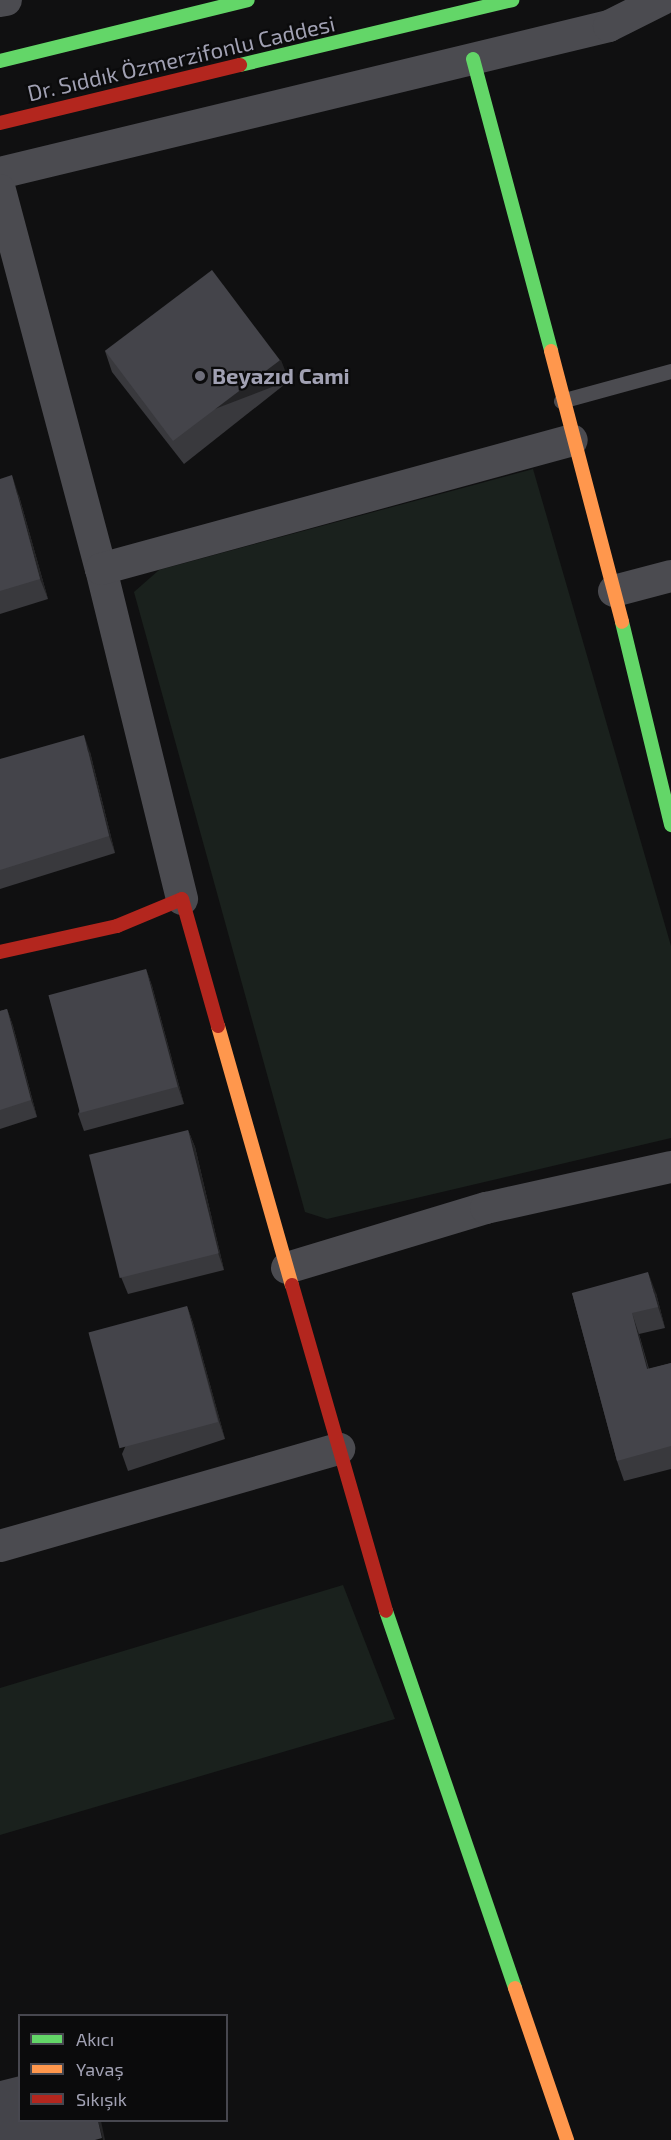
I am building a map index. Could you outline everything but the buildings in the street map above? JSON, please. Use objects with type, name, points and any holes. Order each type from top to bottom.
[{"type":"street","points":[[0,1],[6,0]]},
{"type":"street","name":"Dr. Sıddık Özmerzifonlu Caddesi","points":[[0,62],[248,0]]},
{"type":"street","name":"Dr. Sıddık Özmerzifonlu Caddesi","points":[[0,123],[512,0]]},
{"type":"street","points":[[0,173],[609,26],[661,0]]},
{"type":"street","points":[[472,59],[561,401],[614,591],[671,825]]},
{"type":"street","points":[[0,190],[101,569],[182,899],[392,1634],[567,2140]]},
{"type":"street","points":[[101,569],[572,440]]},
{"type":"street","points":[[614,591],[671,576]]},
{"type":"street","points":[[0,952],[117,926],[182,899]]},
{"type":"street","points":[[287,1268],[486,1208],[671,1167]]},
{"type":"street","points":[[0,1546],[339,1449]]},
{"type":"lane","points":[[561,401],[671,371]]},
{"type":"shaded area","points":[[533,469],[671,946],[671,1138],[327,1219],[305,1212],[134,592],[159,570]]},
{"type":"shaded area","points":[[343,1585],[395,1719],[0,1835],[0,1688]]},
{"type":"traffic: fast","points":[[0,61],[248,0]]},
{"type":"traffic: fast","points":[[240,65],[512,0]]},
{"type":"traffic: fast","points":[[473,59],[551,351]]},
{"type":"traffic: fast","points":[[622,622],[671,825]]},
{"type":"traffic: fast","points":[[386,1611],[515,1988]]},
{"type":"traffic: slow","points":[[551,351],[622,622]]},
{"type":"traffic: slow","points":[[218,1026],[292,1285]]},
{"type":"traffic: slow","points":[[515,1988],[567,2140]]},
{"type":"traffic: jam","points":[[0,123],[240,65]]},
{"type":"traffic: jam","points":[[0,952],[117,926],[182,899],[218,1026]]},
{"type":"traffic: jam","points":[[292,1285],[386,1611]]},
{"type":"place","name":"Beyazıd Cami","points":[[200,376]]}]
